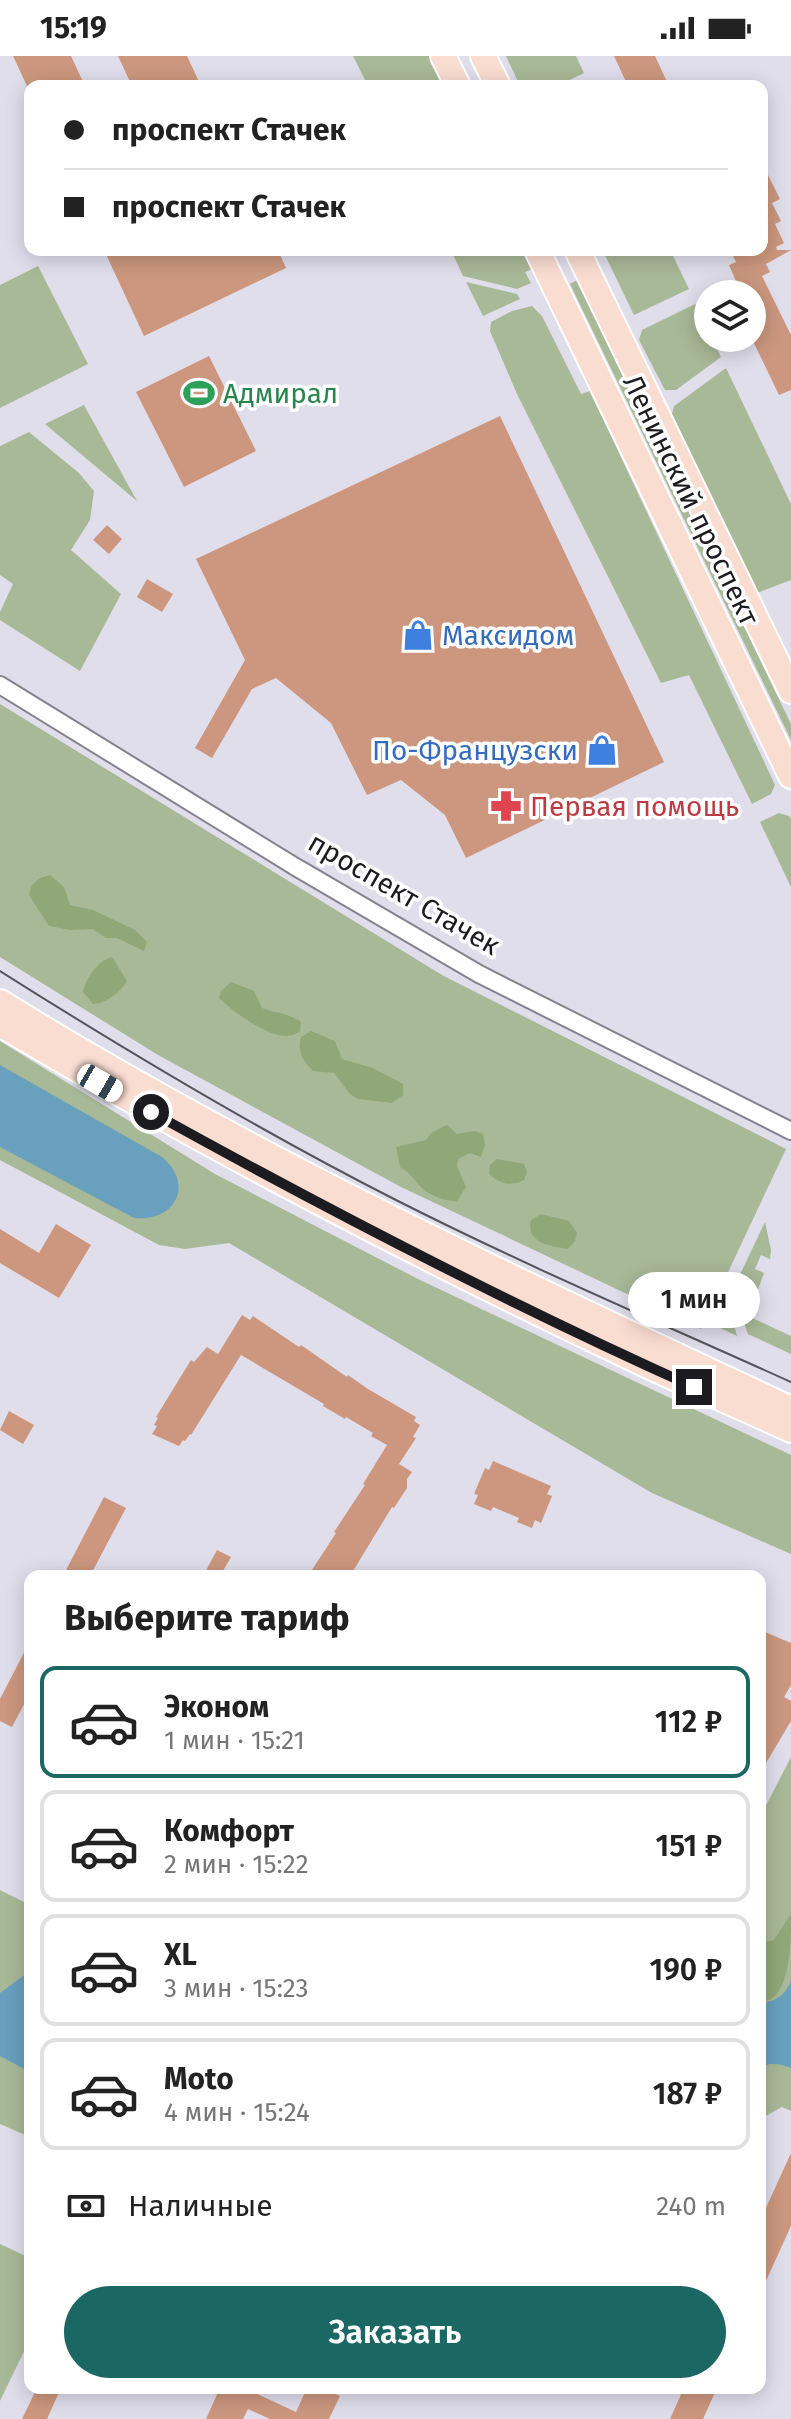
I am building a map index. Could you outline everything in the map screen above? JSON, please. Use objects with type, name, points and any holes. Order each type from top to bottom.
[{"type":"main road","points":[[443,56],[455,80]]},
{"type":"main road","points":[[483,56],[495,80]]},
{"type":"main road","name":"Ленинский проспект","points":[[540,256],[791,776]]},
{"type":"main road","name":"Ленинский проспект","points":[[580,256],[791,691]]},
{"type":"main road","points":[[0,1002],[168,1100],[345,1197],[476,1262],[791,1409]]},
{"type":"main road","points":[[0,1024],[151,1112],[369,1229],[645,1365],[791,1430]]},
{"type":"street","name":"проспект Стачек","points":[[0,685],[294,866],[479,974],[791,1131]]},
{"type":"green space","points":[[353,56],[429,56],[441,80],[365,80]]},
{"type":"green space","points":[[506,56],[576,56],[584,73],[569,80],[517,80]]},
{"type":"green space","points":[[454,256],[526,256],[532,269],[525,272],[531,283],[517,289],[463,276]]},
{"type":"green space","points":[[605,256],[673,256],[689,289],[634,315]]},
{"type":"green space","points":[[38,266],[88,364],[0,408],[0,285]]},
{"type":"green space","points":[[577,280],[791,724],[791,740],[570,284]]},
{"type":"green space","points":[[466,282],[517,294],[520,299],[483,316]]},
{"type":"green space","points":[[694,304],[694,352],[719,352],[721,357],[676,390],[665,390],[639,340],[642,330]]},
{"type":"green space","points":[[532,306],[542,316],[581,394],[590,391],[775,785],[771,794],[752,804],[689,675],[661,683],[517,394],[490,331],[491,322],[512,311]]},
{"type":"green space","points":[[726,368],[791,504],[791,580],[757,593],[672,414],[674,406]]},
{"type":"green space","points":[[84,405],[137,501],[45,424]]},
{"type":"green space","points":[[29,432],[79,473],[94,491],[90,520],[71,550],[121,594],[80,671],[0,620],[0,612],[13,584],[0,575],[0,446]]},
{"type":"green space","points":[[0,704],[442,975],[786,1149],[723,1283],[737,1336],[705,1321],[701,1329],[401,1187],[158,1055],[0,957]]},
{"type":"green space","points":[[779,813],[791,819],[791,887],[760,822]]},
{"type":"green space","points":[[50,875],[64,887],[70,905],[93,910],[135,930],[147,942],[144,951],[117,938],[106,938],[93,929],[71,930],[49,926],[29,895],[36,881]]},
{"type":"green space","points":[[112,957],[127,981],[113,996],[93,1004],[83,992],[85,986],[97,966]]},
{"type":"green space","points":[[231,982],[254,991],[262,1008],[301,1022],[300,1032],[290,1036],[271,1033],[242,1016],[219,998],[221,991]]},
{"type":"green space","points":[[311,1031],[335,1041],[342,1059],[373,1068],[403,1084],[403,1095],[392,1103],[358,1099],[350,1094],[334,1073],[313,1071],[300,1052],[301,1037]]},
{"type":"green space","points":[[0,1041],[215,1174],[418,1279],[791,1455],[791,1554],[652,1493],[229,1243],[185,1249],[159,1245],[0,1160]]},
{"type":"green space","points":[[447,1125],[457,1134],[474,1131],[483,1134],[485,1145],[481,1157],[470,1153],[458,1159],[457,1166],[466,1187],[457,1201],[443,1199],[423,1189],[400,1167],[396,1147],[426,1140],[431,1133]]},
{"type":"green space","points":[[497,1159],[524,1164],[527,1172],[524,1180],[510,1184],[489,1174],[490,1165]]},
{"type":"green space","points":[[541,1214],[569,1221],[577,1233],[568,1249],[541,1242],[532,1234],[531,1220]]},
{"type":"green space","points":[[765,1222],[770,1259],[761,1255],[755,1269],[764,1273],[748,1316],[791,1336],[791,1354],[748,1334],[742,1318],[736,1283]]},
{"type":"green space","points":[[664,1276],[678,1281],[686,1276],[697,1277],[703,1295],[712,1302],[698,1317],[688,1314],[668,1295],[651,1299],[647,1289],[650,1282]]},
{"type":"green space","points":[[791,1757],[791,2111],[782,2107],[766,2116],[766,1805]]},
{"type":"green space","points":[[0,1890],[24,1902],[24,2134],[0,2124]]},
{"type":"green space","points":[[791,1914],[787,1969],[778,1992],[766,2001],[766,1942],[774,1940]]},
{"type":"green space","points":[[0,2244],[24,2255],[24,2351],[0,2401]]},
{"type":"water","points":[[0,1065],[162,1157],[177,1179],[176,1200],[170,1208],[148,1218],[134,1218],[0,1147]]},
{"type":"water","points":[[24,1975],[24,2069],[0,2056],[0,1993]]},
{"type":"water","points":[[791,1981],[791,2068],[766,2065],[766,2002],[779,1997]]},
{"type":"building","points":[[13,56],[71,56],[82,80],[24,80]]},
{"type":"building","points":[[118,56],[187,56],[198,80],[129,80]]},
{"type":"building","points":[[614,56],[655,56],[666,80],[625,80]]},
{"type":"building","points":[[768,175],[780,199],[772,203],[781,221],[775,224],[784,243],[776,247],[777,250],[791,250],[766,264],[770,272],[762,276],[764,280],[736,280],[729,265],[736,262],[733,256],[768,256]]},
{"type":"building","points":[[107,256],[281,256],[286,268],[144,336]]},
{"type":"building","points":[[766,284],[791,335],[791,390],[779,395],[758,352],[766,352]]},
{"type":"building","points":[[209,356],[256,451],[184,487],[136,392]]},
{"type":"building","name":"Максидом","points":[[500,416],[664,762],[466,858],[445,815],[401,780],[367,795],[331,723],[276,678],[252,689],[212,758],[195,748],[245,660],[196,559]]},
{"type":"building","points":[[107,525],[122,539],[109,554],[93,540]]},
{"type":"building","points":[[147,579],[173,594],[162,612],[137,597]]},
{"type":"building","points":[[56,1224],[91,1245],[59,1298],[0,1263],[0,1229],[39,1253]]},
{"type":"building","points":[[242,1315],[250,1320],[253,1316],[416,1417],[414,1421],[420,1425],[413,1437],[416,1438],[399,1464],[412,1472],[407,1479],[407,1488],[354,1570],[312,1570],[387,1445],[371,1436],[373,1433],[241,1355],[185,1441],[179,1446],[152,1434],[157,1426],[154,1425],[156,1417],[191,1360],[194,1362],[207,1347],[218,1354]]},
{"type":"building","points":[[9,1411],[34,1425],[23,1444],[0,1430]]},
{"type":"building","points":[[493,1461],[551,1486],[547,1494],[552,1496],[541,1523],[535,1520],[532,1528],[517,1522],[519,1518],[493,1507],[491,1511],[474,1504],[478,1495],[474,1494],[485,1468],[489,1470]]},
{"type":"building","points":[[104,1497],[126,1508],[93,1570],[66,1570]]},
{"type":"building","points":[[217,1550],[231,1557],[223,1570],[206,1570]]},
{"type":"building","points":[[766,1633],[791,1643],[791,1685],[784,1697],[791,1701],[791,1721],[766,1763]]},
{"type":"building","points":[[24,1653],[24,1704],[12,1727],[0,1721],[0,1699]]},
{"type":"building","points":[[791,2153],[791,2226],[766,2281],[766,2208]]},
{"type":"building","points":[[34,2394],[58,2394],[47,2419],[22,2419]]},
{"type":"building","points":[[217,2394],[257,2394],[296,2412],[304,2394],[340,2396],[329,2419],[270,2419],[248,2409],[243,2419],[206,2419]]},
{"type":"building","points":[[681,2394],[714,2394],[703,2419],[670,2419]]},
{"type":"tram line","points":[[0,971],[194,1090],[343,1173],[492,1247],[791,1382]]},
{"type":"place","name":"Адмирал","points":[[199,393]]},
{"type":"place","name":"Максидом","points":[[418,635]]},
{"type":"place","name":"По-Французски","points":[[602,750]]},
{"type":"place","name":"Первая помощь","points":[[506,806]]},
{"type":"route","points":[[151,1112],[369,1229],[694,1387]]}]
